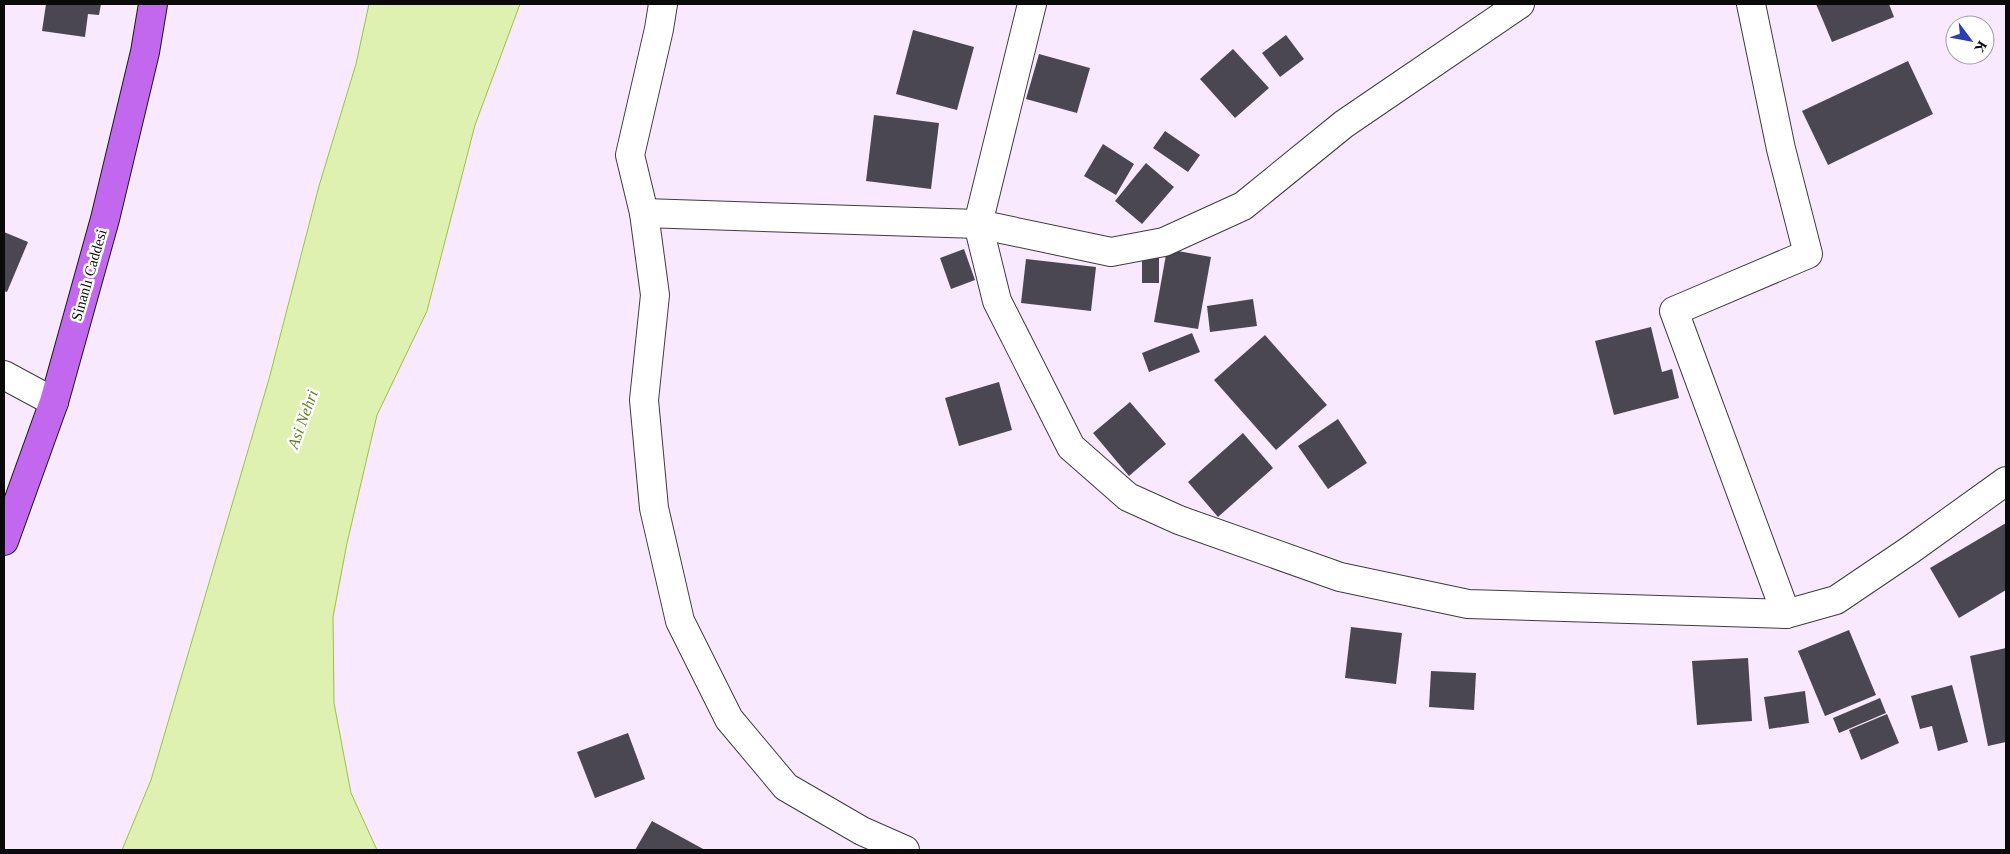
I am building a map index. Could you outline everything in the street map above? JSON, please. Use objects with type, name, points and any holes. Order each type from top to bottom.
[{"type":"main road","name":"Sinanlı Caddesi","points":[[4,541],[54,402],[105,219],[145,52],[153,4]]},
{"type":"street","points":[[663,4],[630,155],[644,213],[655,296],[644,400],[654,508],[680,621],[729,719],[786,787],[862,831],[905,850]]},
{"type":"street","points":[[1032,4],[1001,122],[978,224],[997,302],[1070,447],[1128,497],[1178,520],[1340,577],[1468,604],[1786,614],[1836,600],[2006,481]]},
{"type":"street","points":[[644,213],[978,224],[1111,252],[1164,242],[1243,206],[1344,124],[1520,4]]},
{"type":"street","points":[[1751,4],[1781,150],[1808,254],[1674,312],[1786,614]]},
{"type":"street","points":[[4,375],[54,402]]},
{"type":"water","name":"Asi Nehri","points":[[369,4],[520,4],[475,125],[427,311],[377,415],[347,543],[333,617],[334,703],[351,793],[377,850],[122,850],[151,780],[269,379],[319,186],[356,64]]},
{"type":"building","points":[[46,4],[101,4],[99,15],[88,14],[85,37],[42,31]]},
{"type":"building","points":[[1816,4],[1889,4],[1894,17],[1832,42]]},
{"type":"building","points":[[913,30],[974,47],[957,110],[896,94]]},
{"type":"building","points":[[1286,35],[1304,59],[1280,77],[1262,53]]},
{"type":"building","points":[[1233,49],[1269,88],[1235,118],[1200,79]]},
{"type":"building","points":[[1039,54],[1090,68],[1077,113],[1026,99]]},
{"type":"building","points":[[1908,61],[1933,114],[1828,165],[1802,111]]},
{"type":"building","points":[[874,115],[939,123],[931,189],[866,181]]},
{"type":"building","points":[[1165,131],[1200,155],[1188,172],[1153,148]]},
{"type":"building","points":[[1103,144],[1134,164],[1116,195],[1084,176]]},
{"type":"building","points":[[1146,163],[1174,187],[1142,224],[1115,201]]},
{"type":"building","points":[[4,232],[28,242],[7,292],[4,291]]},
{"type":"building","points":[[964,249],[975,280],[951,289],[940,258]]},
{"type":"building","points":[[1167,249],[1211,257],[1198,329],[1154,322]]},
{"type":"building","points":[[1142,255],[1159,256],[1159,283],[1142,283]]},
{"type":"building","points":[[1026,259],[1096,267],[1091,311],[1021,303]]},
{"type":"building","points":[[1253,299],[1257,326],[1210,332],[1207,306]]},
{"type":"building","points":[[1651,327],[1662,372],[1672,369],[1679,398],[1614,415],[1595,341]]},
{"type":"building","points":[[1192,333],[1200,352],[1149,372],[1142,353]]},
{"type":"building","points":[[1265,335],[1327,405],[1276,450],[1214,380]]},
{"type":"building","points":[[999,382],[1012,430],[959,446],[945,398]]},
{"type":"building","points":[[1130,402],[1166,444],[1129,476],[1093,433]]},
{"type":"building","points":[[1338,419],[1367,463],[1328,489],[1298,446]]},
{"type":"building","points":[[1243,433],[1273,468],[1218,517],[1188,482]]},
{"type":"building","points":[[2006,523],[2006,590],[1959,618],[1930,568]]},
{"type":"building","points":[[1351,627],[1402,633],[1396,684],[1345,678]]},
{"type":"building","points":[[1849,630],[1876,695],[1825,716],[1798,651]]},
{"type":"building","points":[[2006,648],[2006,742],[1988,746],[1970,656]]},
{"type":"building","points":[[1748,658],[1752,721],[1697,725],[1692,661]]},
{"type":"building","points":[[1431,671],[1476,673],[1474,710],[1429,707]]},
{"type":"building","points":[[1952,685],[1968,742],[1938,751],[1932,726],[1920,729],[1911,696]]},
{"type":"building","points":[[1805,691],[1809,723],[1769,729],[1764,697]]},
{"type":"building","points":[[1880,698],[1886,713],[1839,733],[1833,718]]},
{"type":"building","points":[[1887,714],[1899,743],[1861,760],[1849,730]]},
{"type":"building","points":[[628,733],[645,779],[595,798],[577,752]]},
{"type":"building","points":[[652,821],[705,850],[635,850]]}]
